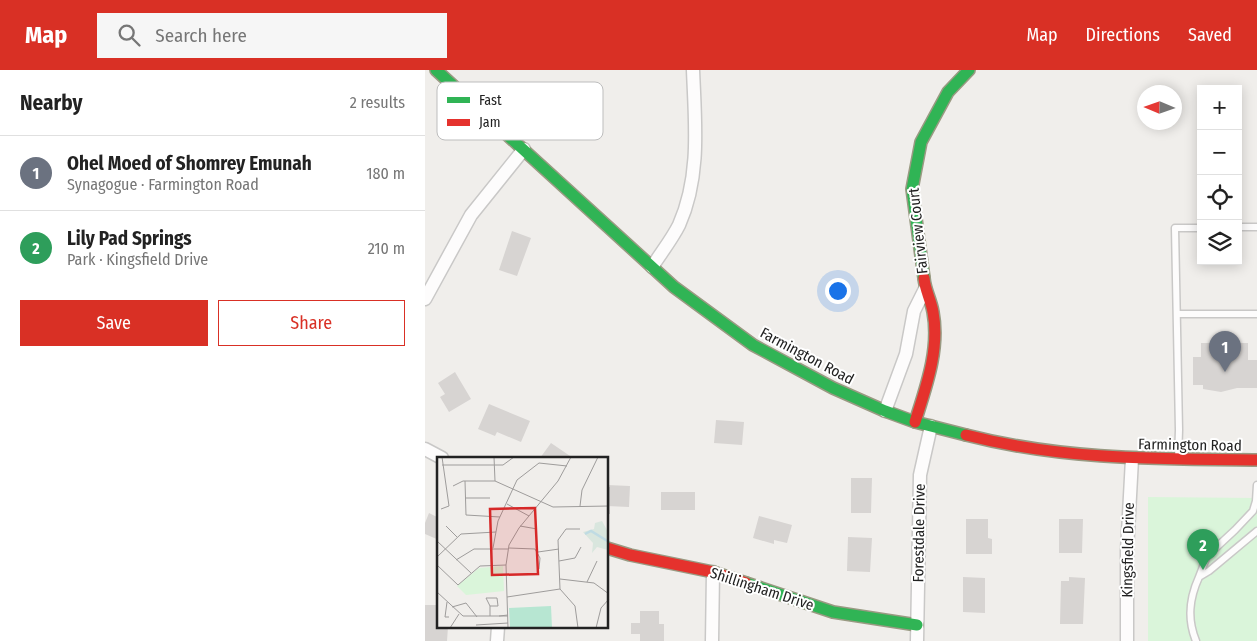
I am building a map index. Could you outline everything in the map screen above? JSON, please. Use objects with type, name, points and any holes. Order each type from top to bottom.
[{"type":"street","name":"Farmington Road","points":[[436,70],[449,82]]},
{"type":"street","points":[[652,267],[679,225],[691,188],[696,142],[693,70]]},
{"type":"street","name":"Fairview Court","points":[[915,422],[929,376],[935,339],[933,311],[925,289],[912,189],[921,142],[948,92],[969,70]]},
{"type":"street","name":"Farmington Road","points":[[514,140],[674,287],[753,345],[833,388],[915,422],[1034,450],[1132,459],[1257,460]]},
{"type":"street","points":[[425,299],[471,215],[524,149]]},
{"type":"street","name":"Fairview Court","points":[[885,410],[906,354],[914,311],[925,289]]},
{"type":"street","name":"Forestdale Drive","points":[[917,641],[920,475],[931,426]]},
{"type":"street","points":[[425,449],[440,457]]},
{"type":"street","name":"Kingsfield Drive","points":[[1127,641],[1127,551],[1132,459]]},
{"type":"street","name":"Shillingham Drive","points":[[609,549],[629,555],[713,572],[833,612],[917,625]]},
{"type":"street","points":[[712,641],[713,572]]},
{"type":"street","points":[[497,641],[498,628]]},
{"type":"lane","points":[[1242,227],[1257,227]]},
{"type":"lane","points":[[1178,460],[1175,228],[1197,228]]},
{"type":"lane","points":[[1177,314],[1257,314]]},
{"type":"lane","points":[[1196,641],[1190,619],[1191,593],[1207,556],[1253,512],[1257,485]]},
{"type":"lane","points":[[1199,577],[1257,532]]},
{"type":"lane","points":[[1227,537],[1237,548]]},
{"type":"green space","points":[[1148,497],[1257,498],[1257,641],[1148,641]]},
{"type":"building","points":[[512,231],[531,238],[517,276],[499,270]]},
{"type":"building","points":[[1201,343],[1248,343],[1248,360],[1257,360],[1257,388],[1237,388],[1221,392],[1203,389],[1203,385],[1193,385],[1193,357],[1201,357]]},
{"type":"building","points":[[455,372],[471,399],[449,412],[440,397],[445,394],[438,383]]},
{"type":"building","points":[[489,404],[530,421],[521,442],[497,432],[495,436],[478,429]]},
{"type":"building","points":[[716,420],[744,422],[742,445],[714,443]]},
{"type":"building","points":[[551,443],[572,457],[541,457]]},
{"type":"building","points":[[851,478],[872,478],[871,513],[851,513]]},
{"type":"building","points":[[609,485],[630,486],[629,507],[609,506]]},
{"type":"building","points":[[661,492],[695,492],[695,510],[661,510]]},
{"type":"building","points":[[429,513],[437,517],[437,539],[425,534],[425,523]]},
{"type":"building","points":[[759,516],[792,525],[787,543],[774,540],[774,544],[753,538]]},
{"type":"building","points":[[966,519],[988,519],[988,538],[992,539],[992,554],[966,554]]},
{"type":"building","points":[[1059,519],[1083,519],[1082,553],[1059,553]]},
{"type":"building","points":[[848,537],[872,538],[870,572],[847,571]]},
{"type":"building","points":[[963,577],[985,578],[985,613],[963,612]]},
{"type":"building","points":[[1069,577],[1085,578],[1083,624],[1060,624],[1061,581],[1069,581]]},
{"type":"building","points":[[425,605],[437,605],[437,628],[448,628],[447,641],[425,641]]},
{"type":"building","points":[[640,611],[659,611],[659,624],[664,624],[664,641],[640,641],[640,634],[631,634],[631,623],[640,623]]},
{"type":"traffic: fast","points":[[436,70],[449,82]]},
{"type":"traffic: fast","points":[[924,278],[912,189],[921,142],[948,92],[969,70]]},
{"type":"traffic: fast","points":[[513,140],[674,287],[753,345],[833,388],[885,411],[915,422],[966,435]]},
{"type":"traffic: fast","points":[[746,583],[833,612],[917,625]]},
{"type":"traffic: jam","points":[[915,422],[931,368],[935,340],[933,312],[924,278]]},
{"type":"traffic: jam","points":[[966,435],[1002,443],[1074,454],[1147,458],[1257,460]]},
{"type":"traffic: jam","points":[[609,549],[630,555],[713,572],[746,583]]},
{"type":"place","name":"Ohel Moed of Shomrey Emunah","points":[[1225,372]]},
{"type":"place","name":"Lily Pad Springs","points":[[1203,570]]}]
